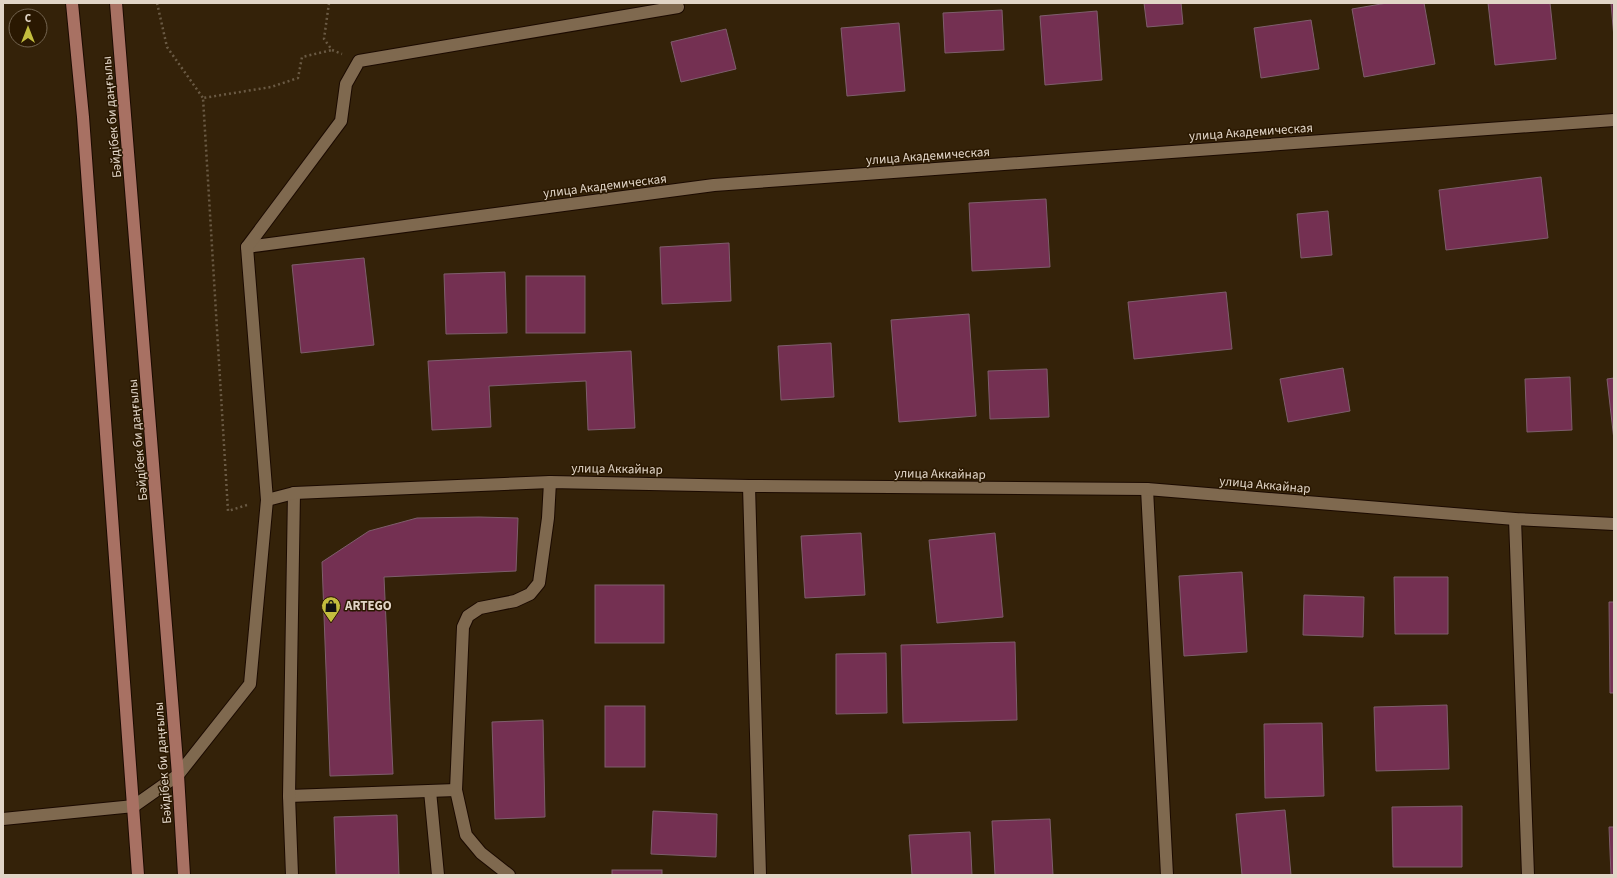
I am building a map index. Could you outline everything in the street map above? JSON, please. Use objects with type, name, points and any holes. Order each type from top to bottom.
[{"type":"main road","points":[[72,3],[83,117],[138,875]]},
{"type":"main road","name":"Бәйдібек би даңғылы","points":[[116,3],[178,775],[184,875]]},
{"type":"street","points":[[3,819],[134,806],[178,775],[250,684],[266,500],[247,247],[341,121],[346,84],[359,61],[678,7]]},
{"type":"street","name":"улица Академическая","points":[[247,247],[714,185],[1614,120]]},
{"type":"street","points":[[509,875],[480,853],[466,835],[456,790],[463,627],[468,616],[480,608],[515,601],[530,594],[539,583],[548,518],[550,482]]},
{"type":"street","name":"улица Аккайнар","points":[[266,500],[294,493],[550,482],[749,486],[1147,490],[1515,519],[1614,524]]},
{"type":"street","points":[[749,486],[760,875]]},
{"type":"street","points":[[1147,490],[1167,875]]},
{"type":"street","points":[[292,875],[289,796],[294,493]]},
{"type":"street","points":[[1515,519],[1528,875]]},
{"type":"street","points":[[289,796],[456,790]]},
{"type":"street","points":[[430,791],[438,875]]},
{"type":"path","points":[[157,3],[167,47],[203,98]]},
{"type":"path","points":[[330,3],[324,39],[332,50],[359,61]]},
{"type":"building","points":[[1144,3],[1181,3],[1183,24],[1147,27]]},
{"type":"building","points":[[1387,3],[1424,3],[1435,64],[1364,77],[1352,9]]},
{"type":"building","points":[[1488,3],[1550,3],[1556,59],[1495,65]]},
{"type":"building","points":[[1611,3],[1614,3],[1614,38]]},
{"type":"building","points":[[1002,10],[1004,50],[945,53],[943,13]]},
{"type":"building","points":[[1097,11],[1102,80],[1045,85],[1040,16]]},
{"type":"building","points":[[1311,20],[1319,69],[1261,78],[1254,28]]},
{"type":"building","points":[[899,23],[905,91],[847,96],[841,28]]},
{"type":"building","points":[[726,29],[736,69],[681,82],[671,42]]},
{"type":"building","points":[[1541,177],[1548,238],[1446,250],[1439,190]]},
{"type":"building","points":[[1046,199],[1050,267],[972,271],[969,203]]},
{"type":"building","points":[[1328,211],[1332,255],[1301,258],[1297,214]]},
{"type":"building","points":[[729,243],[731,301],[662,304],[660,247]]},
{"type":"building","points":[[364,258],[374,345],[301,353],[292,265]]},
{"type":"building","points":[[505,272],[507,333],[446,334],[444,274]]},
{"type":"building","points":[[526,276],[585,276],[585,333],[526,333]]},
{"type":"building","points":[[1226,292],[1232,349],[1134,359],[1128,302]]},
{"type":"building","points":[[969,314],[976,416],[899,422],[891,320]]},
{"type":"building","points":[[831,343],[834,397],[781,400],[778,346]]},
{"type":"building","points":[[631,351],[635,428],[588,430],[586,381],[489,386],[491,427],[432,430],[428,361]]},
{"type":"building","points":[[1343,368],[1350,411],[1288,422],[1280,379]]},
{"type":"building","points":[[1047,369],[1049,417],[990,419],[988,371]]},
{"type":"building","points":[[1570,377],[1572,430],[1527,432],[1525,379]]},
{"type":"building","points":[[1614,378],[1614,440],[1607,379]]},
{"type":"building","points":[[417,518],[518,518],[516,571],[384,577],[393,774],[330,776],[322,562],[369,531]]},
{"type":"building","points":[[861,533],[865,595],[805,598],[801,536]]},
{"type":"building","points":[[995,533],[1003,617],[937,623],[929,540]]},
{"type":"building","points":[[1242,572],[1247,652],[1184,656],[1179,576]]},
{"type":"building","points":[[1394,577],[1448,577],[1448,634],[1395,634]]},
{"type":"building","points":[[595,585],[664,585],[664,643],[595,643]]},
{"type":"building","points":[[1304,595],[1364,597],[1363,637],[1303,635]]},
{"type":"building","points":[[1609,602],[1614,602],[1614,693],[1610,693]]},
{"type":"building","points":[[1015,642],[1017,720],[903,723],[901,645]]},
{"type":"building","points":[[886,653],[887,713],[836,714],[836,654]]},
{"type":"building","points":[[1447,705],[1449,769],[1376,771],[1374,707]]},
{"type":"building","points":[[605,706],[645,706],[645,767],[605,767]]},
{"type":"building","points":[[543,720],[545,817],[495,819],[492,722]]},
{"type":"building","points":[[1322,723],[1324,796],[1265,798],[1264,724]]},
{"type":"building","points":[[1462,806],[1462,867],[1393,867],[1392,807]]},
{"type":"building","points":[[1285,810],[1291,875],[1242,875],[1236,814]]},
{"type":"building","points":[[653,811],[717,814],[716,857],[651,854]]},
{"type":"building","points":[[397,815],[399,875],[336,875],[334,817]]},
{"type":"building","points":[[1050,819],[1053,875],[995,875],[992,821]]},
{"type":"building","points":[[1609,827],[1614,827],[1614,875],[1611,875]]},
{"type":"building","points":[[970,832],[972,875],[912,875],[909,835]]},
{"type":"building","points":[[612,870],[662,870],[662,875],[612,875]]},
{"type":"place","name":"ARTEGO","points":[[331,623]]}]
